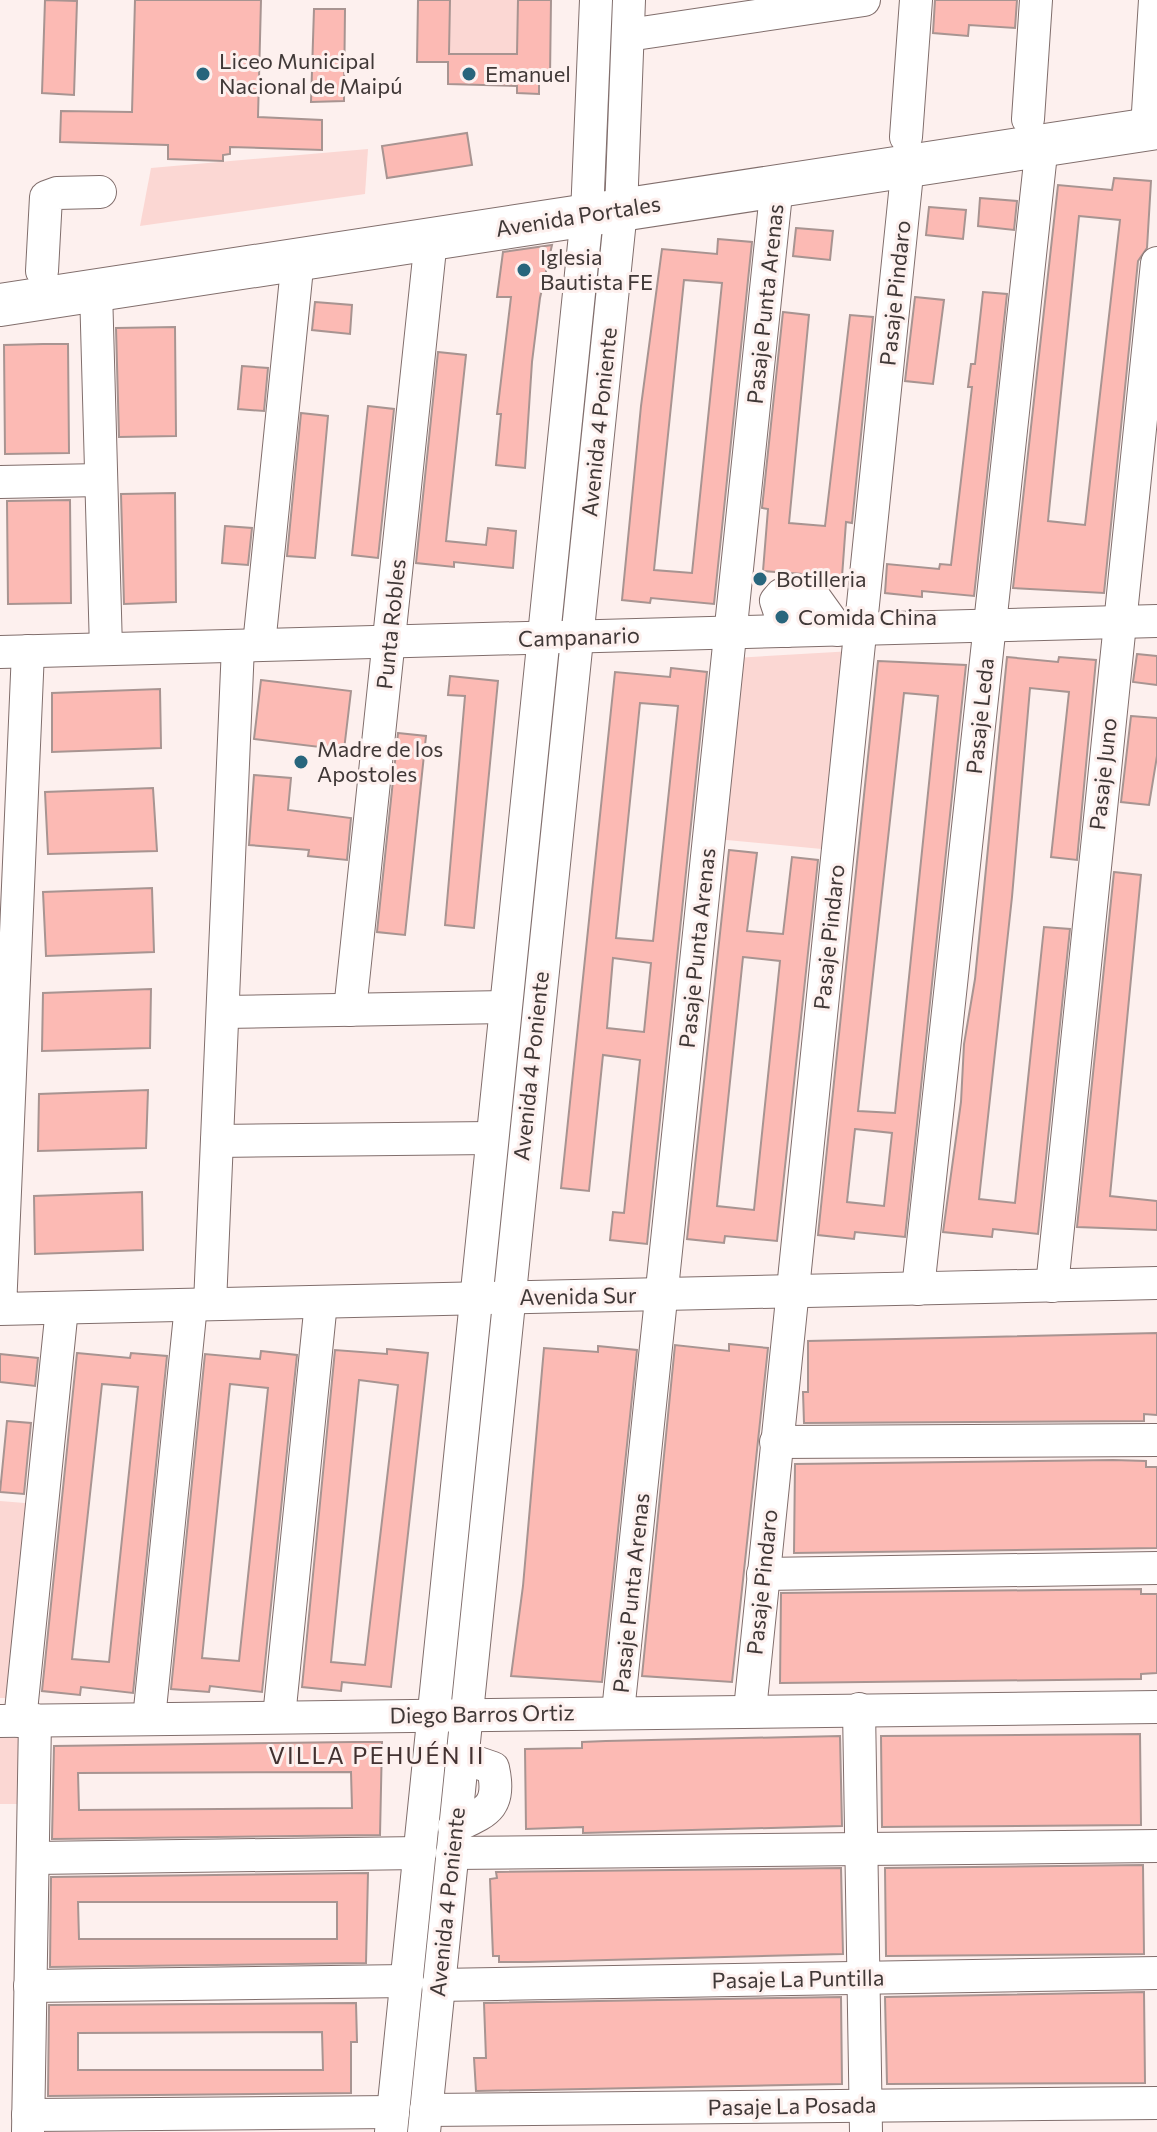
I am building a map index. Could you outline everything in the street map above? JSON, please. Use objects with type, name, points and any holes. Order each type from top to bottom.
[{"type":"main road","name":"Avenida Portales","points":[[0,278],[605,198],[907,150],[1154,117]]},
{"type":"main road","name":"Avenida Portales","points":[[0,305],[431,239],[605,198],[777,184],[907,150]]},
{"type":"street","name":"Avenida 4 Poniente","points":[[392,2122],[420,1853],[450,1714],[491,1298],[576,637],[605,198],[596,0]]},
{"type":"street","name":"Avenida 4 Poniente","points":[[491,1298],[491,1138],[543,638],[628,35],[629,0]]},
{"type":"street","points":[[628,35],[864,0]]},
{"type":"street","name":"Pasaje Pindaro","points":[[750,1710],[850,630],[907,150],[916,0]]},
{"type":"street","name":"Pasaje Leda","points":[[918,1289],[990,626],[1035,132],[1036,0]]},
{"type":"street","points":[[1154,117],[1155,0]]},
{"type":"street","name":"Pasaje Punta Arenas","points":[[618,1712],[777,184]]},
{"type":"street","points":[[42,271],[46,197],[57,193],[100,192]]},
{"type":"street","name":"Punta Robles","points":[[350,1010],[431,239]]},
{"type":"street","points":[[149,1719],[217,1141],[248,645],[298,258]]},
{"type":"street","name":"Pasaje Juno","points":[[1052,1286],[1157,263]]},
{"type":"street","points":[[96,290],[106,649]]},
{"type":"street","points":[[0,482],[101,480]]},
{"type":"street","name":"Campanario","points":[[14,652],[1157,621]]},
{"type":"street","points":[[0,1309],[14,652]]},
{"type":"street","points":[[223,1012],[505,1007]]},
{"type":"street","points":[[217,1141],[491,1138]]},
{"type":"street","name":"Avenida Sur","points":[[0,1309],[1157,1283]]},
{"type":"street","points":[[279,1717],[321,1302]]},
{"type":"street","points":[[62,1308],[18,1721],[33,1858],[28,2123],[392,2122]]},
{"type":"street","points":[[776,1442],[1157,1440]]},
{"type":"street","points":[[763,1574],[1157,1568]]},
{"type":"street","name":"Diego Barros Ortiz","points":[[18,1721],[1157,1707]]},
{"type":"street","points":[[859,1709],[866,2119]]},
{"type":"street","name":"Avenida 4 Poniente","points":[[425,2121],[461,1757],[450,1714]]},
{"type":"street","points":[[453,1840],[861,1849],[1157,1846]]},
{"type":"street","points":[[33,1858],[420,1853]]},
{"type":"street","name":"Pasaje La Puntilla","points":[[438,1985],[1157,1973]]},
{"type":"street","points":[[30,1986],[407,1981]]},
{"type":"street","name":"Pasaje La Posada","points":[[425,2121],[866,2119],[1157,2103]]},
{"type":"shaded area","points":[[450,0],[518,0],[517,54],[449,54]]},
{"type":"shaded area","points":[[368,149],[365,194],[140,226],[151,168]]},
{"type":"shaded area","points":[[853,651],[832,850],[716,839],[734,658]]},
{"type":"shaded area","points":[[0,1501],[37,1504],[17,1698],[0,1698]]},
{"type":"shaded area","points":[[0,1738],[28,1738],[28,1804],[0,1804]]},
{"type":"building","points":[[45,0],[77,1],[74,95],[42,93]]},
{"type":"building","points":[[135,0],[261,0],[258,117],[322,120],[322,150],[230,147],[230,154],[223,155],[223,161],[168,159],[168,145],[60,142],[61,111],[132,112]]},
{"type":"building","points":[[418,0],[450,0],[449,54],[517,54],[518,0],[551,0],[550,77],[539,76],[539,94],[517,93],[517,86],[448,84],[448,62],[417,62]]},
{"type":"building","points":[[935,0],[1017,0],[1015,28],[969,25],[968,36],[933,33]]},
{"type":"building","points":[[314,9],[345,9],[344,101],[311,102]]},
{"type":"building","points":[[467,133],[472,165],[387,178],[382,146]]},
{"type":"building","points":[[1114,178],[1151,181],[1147,248],[1138,261],[1104,593],[1013,588],[1058,185],[1112,190]],"holes":[[[1079,216],[1120,220],[1085,525],[1048,521]]]},
{"type":"building","points":[[980,198],[1017,201],[1014,230],[978,226]]},
{"type":"building","points":[[929,207],[966,210],[963,239],[926,235]]},
{"type":"building","points":[[796,228],[833,231],[830,260],[793,256]]},
{"type":"building","points":[[718,239],[752,242],[714,604],[651,598],[650,603],[622,600],[641,406],[662,249],[717,254]],"holes":[[[684,280],[722,283],[692,573],[654,570]]]},
{"type":"building","points":[[552,245],[540,298],[532,362],[525,468],[496,465],[501,414],[497,414],[511,297],[497,297],[503,252]]},
{"type":"building","points":[[983,292],[1007,294],[974,596],[922,591],[922,597],[885,593],[887,564],[939,569],[940,564],[951,565],[972,387],[968,387],[971,364],[975,364]]},
{"type":"building","points":[[915,297],[944,300],[933,384],[905,381]]},
{"type":"building","points":[[315,302],[352,305],[350,334],[312,330]]},
{"type":"building","points":[[783,312],[809,315],[789,523],[825,526],[850,315],[873,317],[852,523],[846,522],[842,577],[763,571],[768,509],[762,508]]},
{"type":"building","points":[[175,327],[176,436],[119,437],[116,328]]},
{"type":"building","points":[[68,344],[69,453],[5,454],[4,345]]},
{"type":"building","points":[[438,352],[466,355],[446,541],[486,545],[488,528],[516,531],[513,568],[454,562],[454,567],[416,563]]},
{"type":"building","points":[[242,366],[268,368],[264,411],[238,409]]},
{"type":"building","points":[[368,406],[394,409],[378,558],[352,555]]},
{"type":"building","points":[[301,413],[328,416],[315,558],[287,556]]},
{"type":"building","points":[[175,493],[176,602],[124,604],[121,494]]},
{"type":"building","points":[[70,500],[71,603],[8,604],[7,501]]},
{"type":"building","points":[[225,526],[252,528],[248,565],[222,563]]},
{"type":"building","points":[[1137,654],[1157,656],[1157,685],[1133,682]]},
{"type":"building","points":[[1007,657],[1058,662],[1059,657],[1096,660],[1077,860],[1051,857],[1069,692],[1030,688],[1012,897],[979,1199],[1015,1203],[1044,927],[1070,929],[1038,1234],[993,1229],[992,1237],[943,1232],[961,1102],[964,1044],[975,979]]},
{"type":"building","points":[[878,661],[966,665],[905,1237],[855,1232],[854,1239],[818,1235]],"holes":[[[904,693],[938,696],[895,1113],[858,1111]],[[855,1129],[892,1133],[884,1206],[847,1202]]]},
{"type":"building","points":[[671,668],[707,672],[647,1244],[610,1240],[613,1212],[624,1213],[640,1060],[603,1055],[589,1191],[561,1188],[615,672],[670,677]],"holes":[[[640,703],[678,706],[653,941],[616,938]],[[613,958],[651,963],[644,1032],[607,1028]]]},
{"type":"building","points":[[450,676],[498,681],[474,928],[445,925],[465,696],[448,695]]},
{"type":"building","points":[[261,680],[351,691],[344,750],[254,739]]},
{"type":"building","points":[[160,689],[161,748],[52,752],[52,693]]},
{"type":"building","points":[[1131,716],[1157,718],[1157,756],[1149,805],[1121,802]]},
{"type":"building","points":[[398,733],[426,736],[405,935],[377,932]]},
{"type":"building","points":[[254,775],[291,778],[288,810],[351,818],[347,860],[308,856],[309,850],[249,845]]},
{"type":"building","points":[[153,788],[157,851],[48,854],[45,792]]},
{"type":"building","points":[[729,850],[757,853],[747,931],[783,934],[792,857],[818,860],[777,1241],[725,1236],[724,1243],[687,1239]],"holes":[[[743,957],[780,961],[754,1210],[717,1206]]]},
{"type":"building","points":[[1114,872],[1141,875],[1110,1196],[1157,1201],[1157,1230],[1077,1227]]},
{"type":"building","points":[[152,888],[154,952],[46,956],[43,892]]},
{"type":"building","points":[[151,989],[150,1048],[42,1051],[43,993]]},
{"type":"building","points":[[148,1090],[146,1148],[38,1151],[39,1094]]},
{"type":"building","points":[[142,1192],[143,1250],[35,1254],[34,1196]]},
{"type":"building","points":[[1157,1333],[1157,1415],[1144,1414],[1144,1421],[804,1423],[803,1392],[808,1392],[808,1341]]},
{"type":"building","points":[[729,1344],[768,1348],[732,1682],[642,1676],[675,1345],[729,1351]]},
{"type":"building","points":[[598,1346],[637,1350],[602,1682],[511,1676],[523,1586],[544,1348],[598,1352]]},
{"type":"building","points":[[387,1349],[428,1353],[391,1687],[342,1682],[341,1691],[302,1687],[335,1350],[387,1354]],"holes":[[[359,1380],[398,1385],[365,1665],[331,1662]]]},
{"type":"building","points":[[261,1351],[297,1355],[262,1692],[210,1686],[209,1692],[171,1689],[205,1354],[260,1359]],"holes":[[[230,1384],[268,1388],[239,1661],[202,1658]]]},
{"type":"building","points":[[77,1353],[130,1358],[131,1353],[167,1356],[133,1693],[81,1687],[80,1695],[42,1691]],"holes":[[[102,1384],[138,1387],[109,1662],[72,1659]]]},
{"type":"building","points":[[0,1354],[38,1358],[35,1386],[0,1382]]},
{"type":"building","points":[[7,1421],[31,1423],[24,1494],[0,1492]]},
{"type":"building","points":[[1146,1461],[1146,1467],[1157,1467],[1157,1548],[794,1553],[795,1464]]},
{"type":"building","points":[[1141,1589],[1141,1594],[1157,1594],[1157,1673],[1141,1674],[1141,1679],[780,1683],[781,1593]]},
{"type":"building","points":[[1140,1734],[1141,1825],[882,1827],[881,1736]]},
{"type":"building","points":[[840,1736],[842,1826],[583,1833],[583,1827],[526,1829],[525,1749],[582,1748],[582,1742],[606,1741]]},
{"type":"building","points":[[382,1742],[380,1835],[52,1839],[54,1746]],"holes":[[[351,1772],[352,1808],[79,1810],[78,1773]]]},
{"type":"building","points":[[1143,1865],[1144,1954],[886,1956],[885,1868]]},
{"type":"building","points":[[841,1868],[843,1954],[528,1962],[499,1962],[499,1956],[493,1956],[490,1879],[497,1878],[496,1872]]},
{"type":"building","points":[[368,1873],[366,1963],[50,1967],[51,1877]],"holes":[[[78,1902],[337,1902],[337,1939],[79,1939]]]},
{"type":"building","points":[[1144,1992],[1145,2083],[887,2084],[885,1997]]},
{"type":"building","points":[[841,1997],[842,2084],[476,2091],[474,2058],[486,2058],[484,2003]]},
{"type":"building","points":[[356,2003],[357,2042],[351,2042],[351,2093],[48,2096],[49,2005]],"holes":[[[322,2032],[323,2070],[78,2070],[78,2033]]]},
{"type":"place","name":"Liceo Municipal Nacional de Maipú","points":[[203,74]]},
{"type":"place","name":"Emanuel","points":[[469,74]]},
{"type":"place","name":"Iglesia Bautista FE","points":[[524,270]]},
{"type":"place","name":"Botilleria","points":[[760,579]]},
{"type":"place","name":"Comida China","points":[[782,617]]},
{"type":"place","name":"Madre de los Apostoles","points":[[301,762]]},
{"type":"district","name":"VILLA PEHUÉN II","points":[[377,1756]]}]
